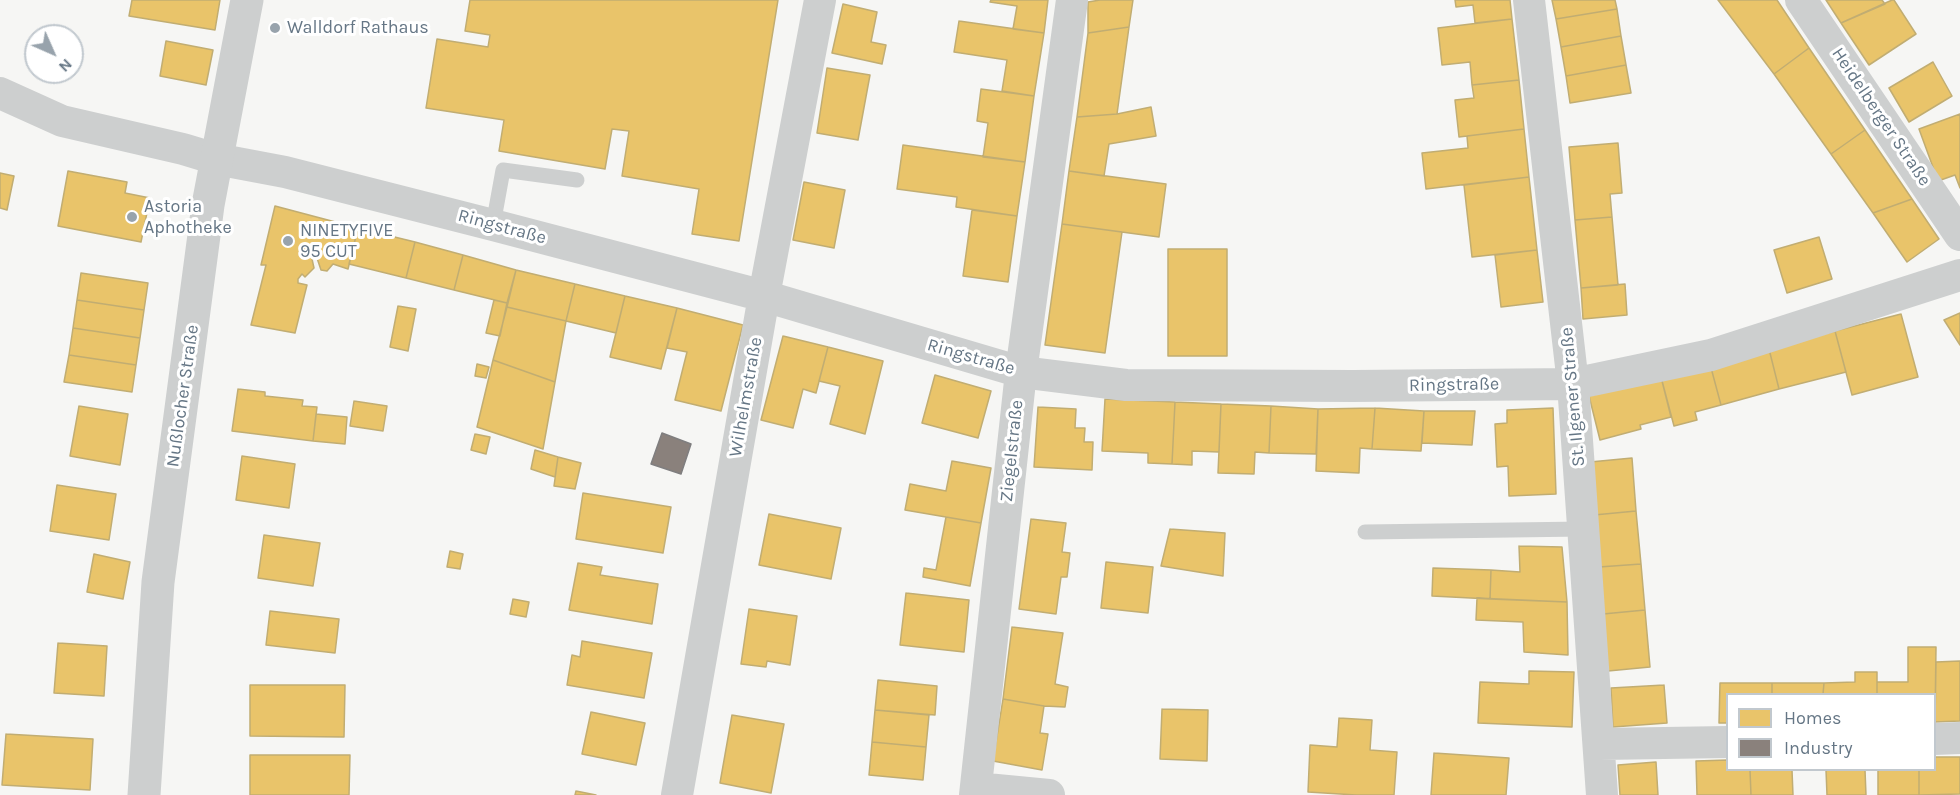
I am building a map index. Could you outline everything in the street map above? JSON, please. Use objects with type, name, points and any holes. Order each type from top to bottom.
[{"type":"street","name":"Nußlocher Straße","points":[[144,795],[158,582],[206,217],[247,0]]},
{"type":"street","name":"Wilhelmstraße","points":[[677,795],[764,296],[820,0]]},
{"type":"street","name":"Ziegelstraße","points":[[975,792],[1021,372],[1072,0]]},
{"type":"street","name":"St. Ilgener Straße","points":[[1529,0],[1573,384],[1602,795]]},
{"type":"street","name":"Heidelberger Straße","points":[[1801,0],[1960,235]]},
{"type":"street","name":"Ringstraße","points":[[0,93],[62,122],[216,159],[285,172],[493,225],[764,296],[1021,372],[1126,384],[1353,386],[1573,384],[1711,355],[1960,275]]},
{"type":"street","points":[[1936,738],[1960,738]]},
{"type":"street","points":[[1600,744],[1726,742]]},
{"type":"street","points":[[975,792],[1050,795]]},
{"type":"lane","points":[[493,225],[503,170],[576,180]]},
{"type":"lane","points":[[1365,532],[1584,529]]},
{"type":"building: Homes","points":[[132,0],[220,0],[215,30],[129,16]]},
{"type":"building: Homes","points":[[470,0],[778,0],[739,241],[692,234],[699,189],[622,176],[629,131],[612,129],[605,169],[499,151],[504,120],[426,108],[437,39],[488,47],[490,35],[465,31]]},
{"type":"building: Homes","points":[[991,0],[1048,0],[1044,33],[1013,29],[1017,6],[990,2]]},
{"type":"building: Homes","points":[[1133,0],[1129,27],[1088,33],[1088,2]]},
{"type":"building: Homes","points":[[1455,0],[1510,0],[1512,19],[1475,23],[1473,5],[1456,7]]},
{"type":"building: Homes","points":[[1552,0],[1615,0],[1617,9],[1556,19]]},
{"type":"building: Homes","points":[[1718,0],[1777,0],[1809,48],[1774,74]]},
{"type":"building: Homes","points":[[1826,0],[1882,0],[1885,4],[1841,23]]},
{"type":"building: Homes","points":[[1892,0],[1916,34],[1869,65],[1841,23]]},
{"type":"building: Homes","points":[[843,4],[877,12],[871,42],[886,45],[882,64],[832,53]]},
{"type":"building: Homes","points":[[1617,9],[1621,36],[1561,47],[1556,19]]},
{"type":"building: Homes","points":[[1512,19],[1519,80],[1472,85],[1470,62],[1442,65],[1438,28]]},
{"type":"building: Homes","points":[[959,21],[1044,33],[1034,96],[1002,91],[1007,60],[954,52]]},
{"type":"building: Homes","points":[[1129,27],[1117,114],[1077,117],[1088,33]]},
{"type":"building: Homes","points":[[1621,36],[1626,65],[1566,76],[1561,47]]},
{"type":"building: Homes","points":[[166,41],[213,50],[206,85],[160,76]]},
{"type":"building: Homes","points":[[1809,48],[1865,130],[1831,154],[1774,74]]},
{"type":"building: Homes","points":[[1933,62],[1952,96],[1909,122],[1889,88]]},
{"type":"building: Homes","points":[[1626,65],[1631,93],[1570,103],[1566,76]]},
{"type":"building: Homes","points":[[827,68],[870,75],[858,140],[817,133]]},
{"type":"building: Homes","points":[[1519,80],[1524,129],[1459,137],[1455,100],[1474,98],[1472,85]]},
{"type":"building: Homes","points":[[981,89],[1034,96],[1025,162],[983,157],[988,123],[977,121]]},
{"type":"building: Homes","points":[[1151,107],[1156,136],[1109,144],[1104,176],[1069,171],[1077,117],[1117,114]]},
{"type":"building: Homes","points":[[1960,114],[1960,188],[1955,175],[1938,181],[1919,129]]},
{"type":"building: Homes","points":[[1524,129],[1529,177],[1426,189],[1422,153],[1468,148],[1467,136]]},
{"type":"building: Homes","points":[[1865,130],[1912,199],[1873,213],[1831,154]]},
{"type":"building: Homes","points":[[1618,143],[1622,193],[1610,194],[1612,217],[1575,220],[1569,147]]},
{"type":"building: Homes","points":[[903,145],[1025,162],[1017,216],[956,207],[957,197],[897,189]]},
{"type":"building: Homes","points":[[68,171],[127,182],[125,193],[150,198],[141,242],[58,226]]},
{"type":"building: Homes","points":[[1069,171],[1166,184],[1159,237],[1062,224]]},
{"type":"building: Homes","points":[[0,173],[14,176],[7,210],[0,208]]},
{"type":"building: Homes","points":[[1529,177],[1537,250],[1472,257],[1464,185]]},
{"type":"building: Homes","points":[[804,182],[845,190],[834,248],[793,240]]},
{"type":"building: Homes","points":[[1912,199],[1939,239],[1907,262],[1873,213]]},
{"type":"building: Homes","points":[[275,206],[358,228],[348,269],[333,264],[327,271],[321,270],[317,258],[312,259],[314,268],[305,277],[302,274],[298,279],[298,283],[307,285],[295,333],[251,325],[266,265],[261,265]]},
{"type":"building: Homes","points":[[972,210],[1017,216],[1008,282],[963,276]]},
{"type":"building: Homes","points":[[1612,217],[1618,285],[1581,288],[1575,220]]},
{"type":"building: Homes","points":[[1062,224],[1122,232],[1105,353],[1045,345]]},
{"type":"building: Homes","points":[[358,228],[415,242],[406,278],[349,264]]},
{"type":"building: Homes","points":[[1819,237],[1832,279],[1787,293],[1774,250]]},
{"type":"building: Homes","points":[[415,242],[463,255],[454,290],[406,278]]},
{"type":"building: Homes","points":[[1168,249],[1227,249],[1227,356],[1168,356]]},
{"type":"building: Homes","points":[[1537,250],[1543,302],[1501,307],[1495,255]]},
{"type":"building: Homes","points":[[463,255],[516,270],[507,303],[454,290]]},
{"type":"building: Homes","points":[[516,270],[575,284],[566,321],[507,307]]},
{"type":"building: Homes","points":[[81,273],[148,283],[144,310],[77,300]]},
{"type":"building: Homes","points":[[575,284],[625,296],[616,333],[566,321]]},
{"type":"building: Homes","points":[[1625,284],[1627,315],[1583,319],[1581,288]]},
{"type":"building: Homes","points":[[625,296],[677,308],[661,369],[610,357]]},
{"type":"building: Homes","points":[[77,300],[144,310],[140,338],[73,328]]},
{"type":"building: Homes","points":[[494,300],[507,303],[500,336],[486,333]]},
{"type":"building: Homes","points":[[398,306],[416,309],[408,351],[390,347]]},
{"type":"building: Homes","points":[[507,307],[566,321],[555,382],[493,360]]},
{"type":"building: Homes","points":[[677,308],[743,325],[721,411],[675,400],[687,352],[667,348]]},
{"type":"building: Homes","points":[[1960,313],[1960,345],[1944,320]]},
{"type":"building: Homes","points":[[1901,314],[1918,377],[1852,395],[1835,331]]},
{"type":"building: Homes","points":[[73,328],[140,338],[136,365],[69,355]]},
{"type":"building: Homes","points":[[1835,331],[1846,372],[1779,389],[1769,349]]},
{"type":"building: Homes","points":[[783,336],[828,347],[816,393],[803,389],[793,428],[761,420]]},
{"type":"building: Homes","points":[[828,347],[883,361],[865,434],[830,424],[840,386],[819,381]]},
{"type":"building: Homes","points":[[1769,349],[1779,389],[1721,405],[1710,364]]},
{"type":"building: Homes","points":[[69,355],[136,365],[132,392],[64,382]]},
{"type":"building: Homes","points":[[493,360],[555,382],[543,449],[477,427]]},
{"type":"building: Homes","points":[[477,364],[489,367],[486,378],[475,376]]},
{"type":"building: Homes","points":[[1710,364],[1721,405],[1695,412],[1697,420],[1674,426],[1661,377]]},
{"type":"building: Homes","points":[[935,375],[991,391],[978,438],[922,423]]},
{"type":"building: Homes","points":[[1661,377],[1671,417],[1640,425],[1641,429],[1600,440],[1589,396]]},
{"type":"building: Homes","points":[[238,389],[265,392],[265,396],[303,400],[302,406],[317,407],[313,441],[232,431]]},
{"type":"building: Homes","points":[[1105,399],[1175,402],[1172,464],[1148,463],[1148,453],[1102,451]]},
{"type":"building: Homes","points":[[354,401],[387,406],[383,431],[350,426]]},
{"type":"building: Homes","points":[[1175,402],[1221,404],[1219,452],[1192,451],[1192,465],[1172,464]]},
{"type":"building: Homes","points":[[1221,404],[1271,406],[1269,453],[1255,452],[1254,474],[1218,473]]},
{"type":"building: Homes","points":[[79,406],[128,414],[120,465],[70,456]]},
{"type":"building: Homes","points":[[1271,406],[1318,409],[1316,454],[1269,453]]},
{"type":"building: Homes","points":[[1038,407],[1076,409],[1075,428],[1085,428],[1084,442],[1093,442],[1092,470],[1034,467]]},
{"type":"building: Homes","points":[[1375,408],[1424,411],[1421,451],[1372,449]]},
{"type":"building: Homes","points":[[1375,408],[1372,449],[1360,448],[1359,473],[1316,471],[1318,409]]},
{"type":"building: Homes","points":[[1553,408],[1556,494],[1509,496],[1508,466],[1497,467],[1495,424],[1507,423],[1507,410]]},
{"type":"building: Homes","points":[[1424,411],[1475,411],[1472,445],[1422,443]]},
{"type":"building: Homes","points":[[316,414],[347,417],[345,444],[313,441]]},
{"type":"building: Homes","points":[[475,434],[490,437],[486,454],[471,450]]},
{"type":"building: Homes","points":[[535,450],[558,457],[555,477],[531,469]]},
{"type":"building: Homes","points":[[242,456],[295,464],[289,508],[236,500]]},
{"type":"building: Homes","points":[[558,457],[581,463],[575,489],[554,486]]},
{"type":"building: Homes","points":[[1632,458],[1636,511],[1594,515],[1590,462]]},
{"type":"building: Homes","points":[[952,461],[991,468],[981,523],[905,510],[910,484],[946,491]]},
{"type":"building: Homes","points":[[57,485],[116,494],[109,540],[50,531]]},
{"type":"building: Homes","points":[[583,493],[671,507],[663,553],[576,539]]},
{"type":"building: Homes","points":[[1636,511],[1641,564],[1599,567],[1594,515]]},
{"type":"building: Homes","points":[[769,514],[841,528],[831,579],[759,565]]},
{"type":"building: Homes","points":[[946,517],[981,523],[970,586],[923,577],[924,568],[936,570]]},
{"type":"building: Homes","points":[[1031,519],[1066,523],[1062,552],[1070,553],[1067,577],[1061,577],[1056,614],[1019,609]]},
{"type":"building: Homes","points":[[1170,529],[1225,533],[1223,576],[1161,566]]},
{"type":"building: Homes","points":[[264,535],[320,543],[313,586],[258,578]]},
{"type":"building: Homes","points":[[1519,546],[1562,547],[1567,602],[1490,599],[1491,570],[1520,572]]},
{"type":"building: Homes","points":[[450,551],[463,554],[460,569],[447,567]]},
{"type":"building: Homes","points":[[94,554],[130,562],[123,599],[87,592]]},
{"type":"building: Homes","points":[[1106,562],[1153,567],[1148,613],[1101,608]]},
{"type":"building: Homes","points":[[578,563],[602,567],[600,575],[658,584],[652,624],[569,610]]},
{"type":"building: Homes","points":[[1641,564],[1645,610],[1603,614],[1599,567]]},
{"type":"building: Homes","points":[[1433,568],[1491,570],[1490,599],[1432,596]]},
{"type":"building: Homes","points":[[906,593],[969,600],[964,652],[900,645]]},
{"type":"building: Homes","points":[[1477,598],[1567,602],[1568,655],[1524,652],[1523,622],[1476,620]]},
{"type":"building: Homes","points":[[513,599],[529,602],[526,617],[510,614]]},
{"type":"building: Homes","points":[[749,609],[797,616],[790,665],[767,661],[766,667],[741,664]]},
{"type":"building: Homes","points":[[1645,610],[1650,667],[1608,671],[1603,614]]},
{"type":"building: Homes","points":[[270,611],[339,619],[335,653],[266,645]]},
{"type":"building: Homes","points":[[1012,627],[1063,633],[1055,684],[1068,687],[1065,707],[1003,699]]},
{"type":"building: Homes","points":[[582,641],[652,653],[644,698],[567,685],[572,655],[580,657]]},
{"type":"building: Homes","points":[[58,643],[107,646],[104,696],[54,693]]},
{"type":"building: Homes","points":[[1908,647],[1936,647],[1935,693],[1877,693],[1877,682],[1908,682]]},
{"type":"building: Homes","points":[[1960,661],[1960,721],[1936,722],[1936,662]]},
{"type":"building: Homes","points":[[1529,671],[1574,672],[1572,727],[1478,723],[1480,682],[1529,684]]},
{"type":"building: Homes","points":[[1855,672],[1877,672],[1877,693],[1823,693],[1824,683],[1855,682]]},
{"type":"building: Homes","points":[[878,680],[937,686],[935,715],[875,710]]},
{"type":"building: Homes","points":[[1720,683],[1772,683],[1772,693],[1726,693],[1726,723],[1719,723]]},
{"type":"building: Homes","points":[[1772,683],[1824,683],[1823,693],[1772,693]]},
{"type":"building: Homes","points":[[250,685],[345,685],[344,737],[250,736]]},
{"type":"building: Homes","points":[[1664,685],[1667,723],[1613,727],[1611,688]]},
{"type":"building: Homes","points":[[1003,699],[1044,706],[1040,733],[1048,734],[1042,770],[993,761]]},
{"type":"building: Homes","points":[[1162,709],[1208,710],[1207,761],[1160,759]]},
{"type":"building: Homes","points":[[875,710],[929,715],[926,747],[872,742]]},
{"type":"building: Homes","points":[[591,712],[645,723],[636,765],[582,754]]},
{"type":"building: Homes","points":[[732,715],[784,724],[771,793],[720,783]]},
{"type":"building: Homes","points":[[1339,718],[1372,720],[1370,750],[1397,752],[1394,795],[1308,792],[1310,745],[1337,747]]},
{"type":"building: Homes","points":[[6,734],[93,739],[90,790],[2,785]]},
{"type":"building: Homes","points":[[872,742],[926,747],[923,780],[869,775]]},
{"type":"building: Homes","points":[[1434,753],[1509,758],[1506,795],[1431,795]]},
{"type":"building: Homes","points":[[250,755],[350,755],[349,795],[250,795]]},
{"type":"building: Homes","points":[[1936,757],[1960,757],[1960,794],[1919,795],[1919,771],[1936,771]]},
{"type":"building: Homes","points":[[1726,760],[1726,771],[1750,771],[1751,795],[1697,795],[1696,761]]},
{"type":"building: Homes","points":[[1656,762],[1658,795],[1620,795],[1618,765]]},
{"type":"building: Homes","points":[[1750,771],[1792,771],[1793,795],[1751,795]]},
{"type":"building: Homes","points":[[1826,771],[1865,771],[1866,795],[1827,795]]},
{"type":"building: Homes","points":[[1878,771],[1919,771],[1919,795],[1878,795]]},
{"type":"building: Homes","points":[[576,791],[596,795],[575,795]]},
{"type":"building: Industry","points":[[662,433],[691,444],[681,474],[651,464]]},
{"type":"place","name":"Walldorf Rathaus","points":[[275,28]]},
{"type":"place","name":"Astoria Aphotheke","points":[[132,217]]},
{"type":"place","name":"NINETYFIVE 95 CUT","points":[[288,241]]}]
